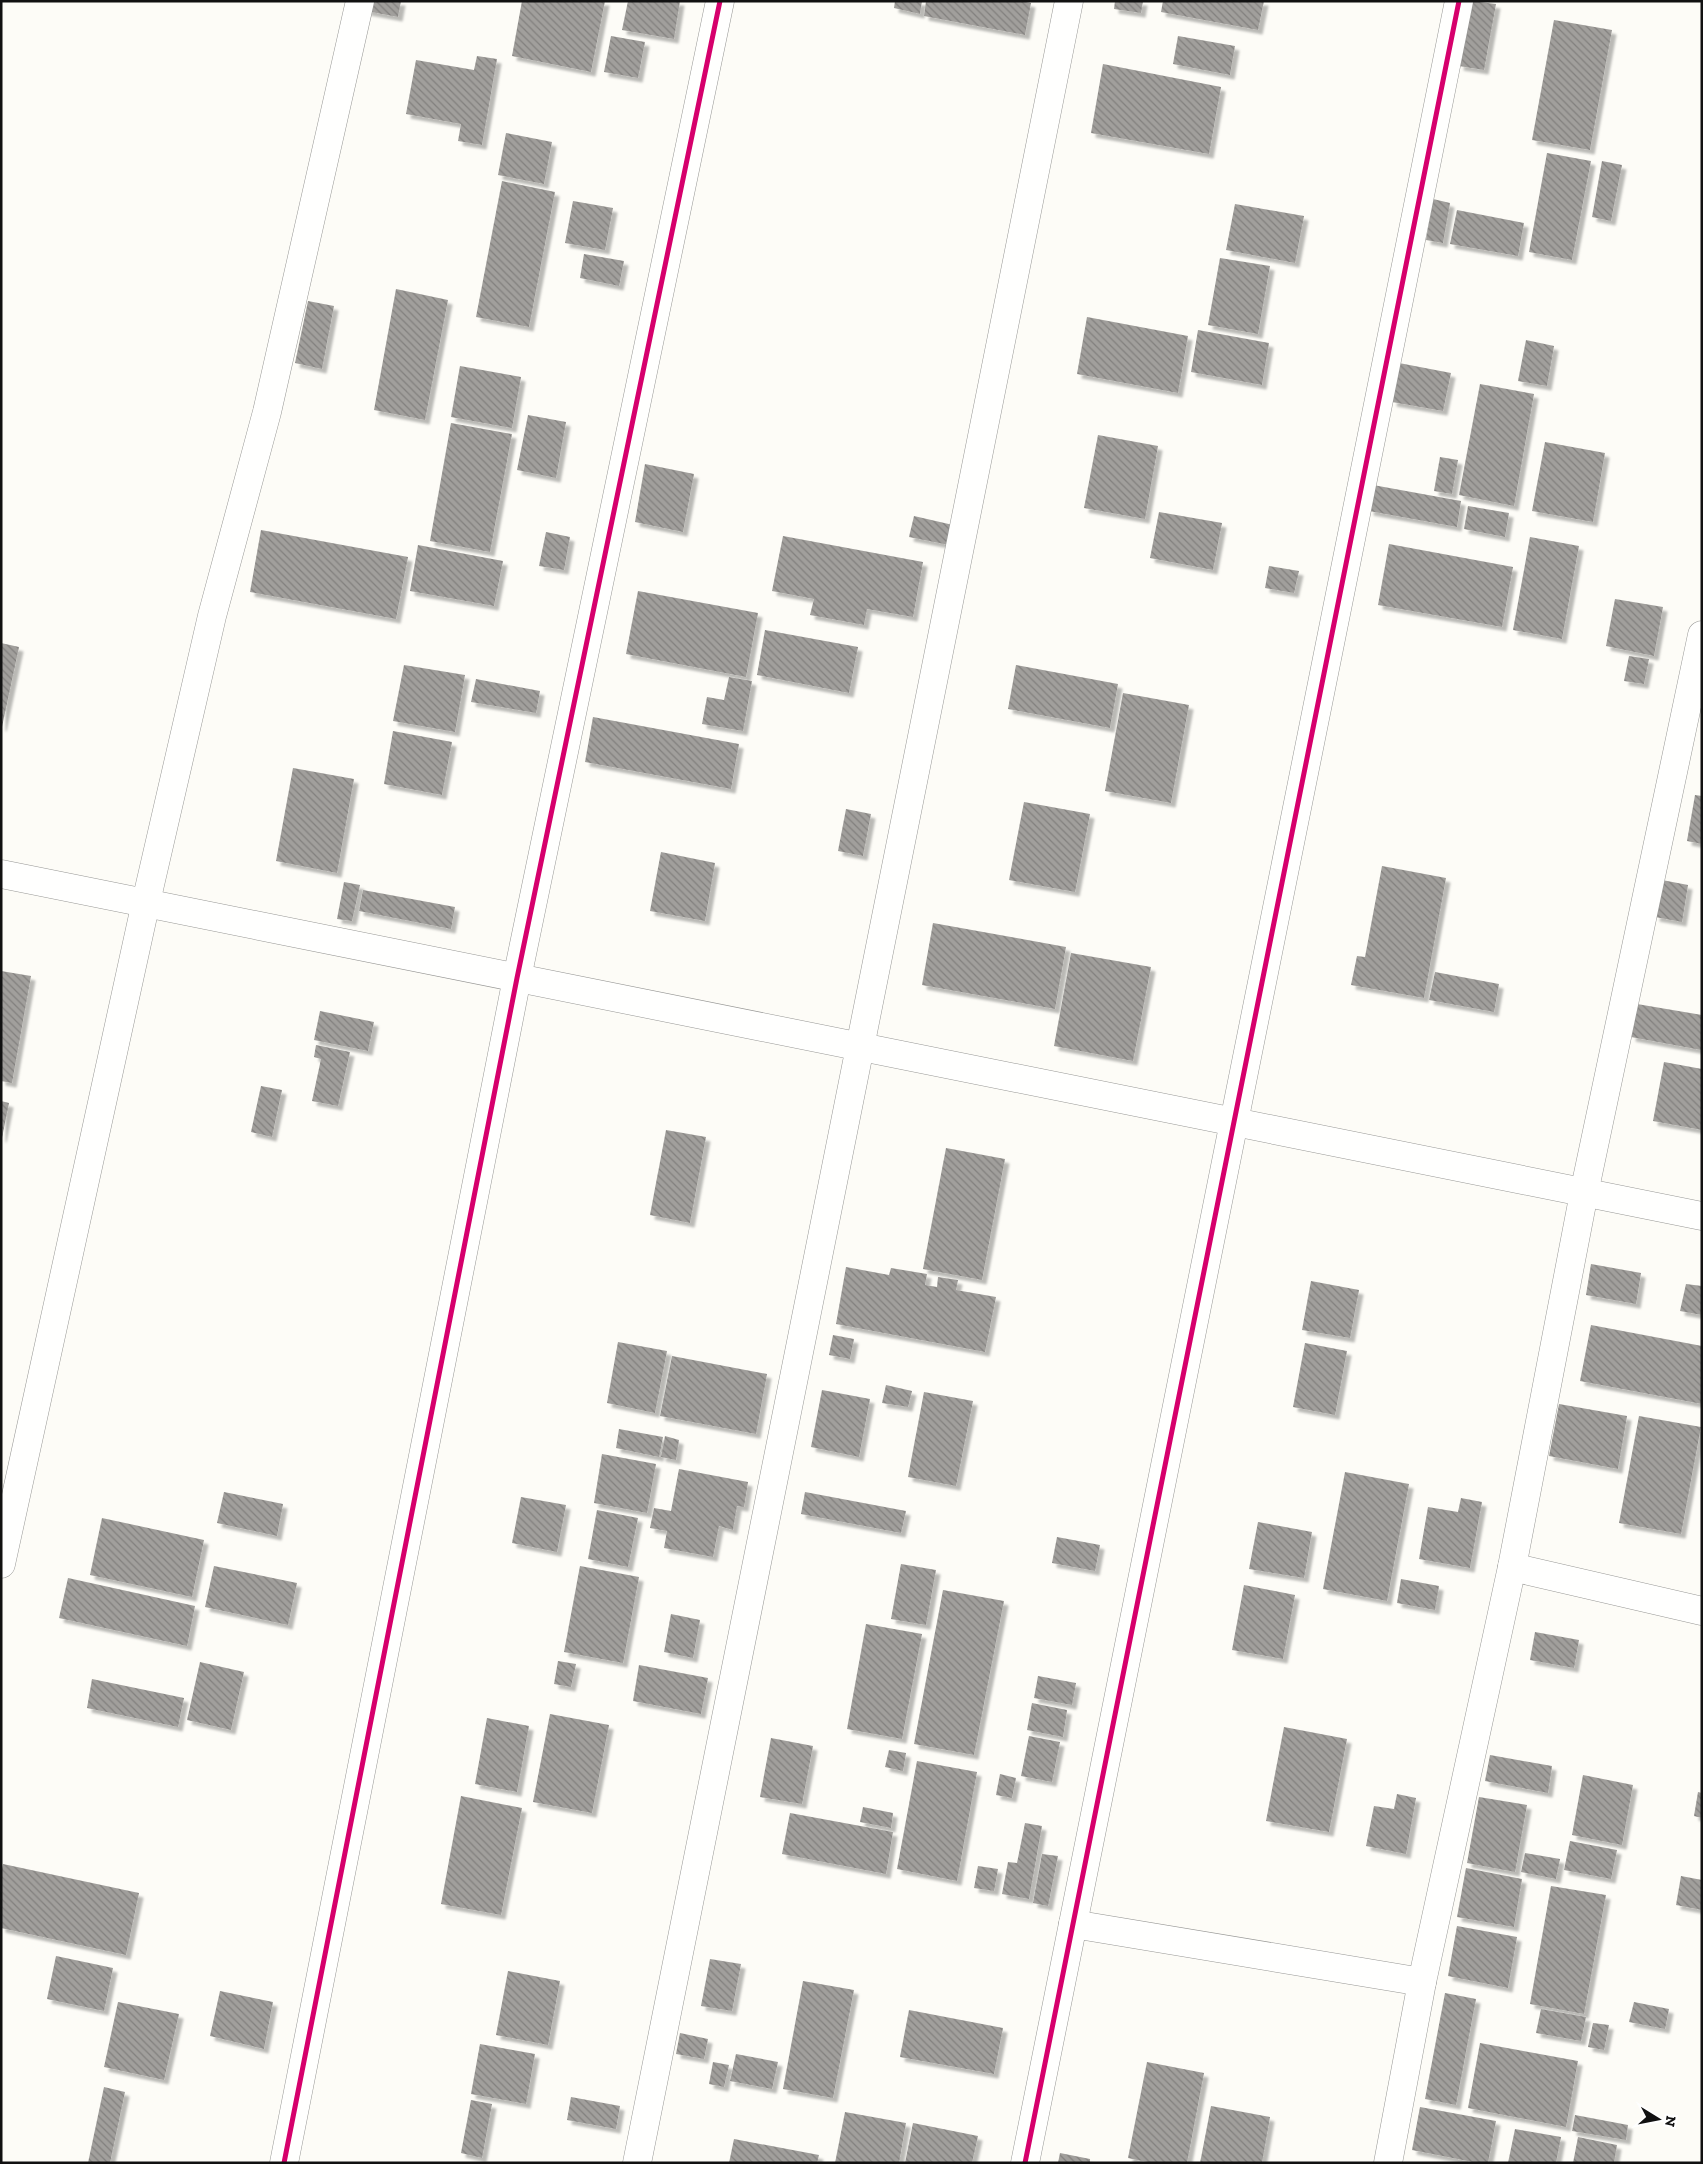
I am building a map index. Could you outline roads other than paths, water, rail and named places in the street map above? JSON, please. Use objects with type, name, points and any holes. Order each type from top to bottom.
[{"type":"street","points":[[1,1564],[146,902],[212,616],[267,412],[360,1]]},
{"type":"street","points":[[284,2163],[518,978],[720,1]]},
{"type":"street","points":[[637,2163],[1068,1]]},
{"type":"street","points":[[1025,2163],[1459,1]]},
{"type":"street","points":[[1388,2163],[1422,1982],[1512,1567],[1584,1193],[1702,635]]},
{"type":"street","points":[[1,874],[1702,1216]]},
{"type":"street","points":[[1512,1567],[1702,1611]]},
{"type":"street","points":[[1073,1924],[1422,1982]]}]
